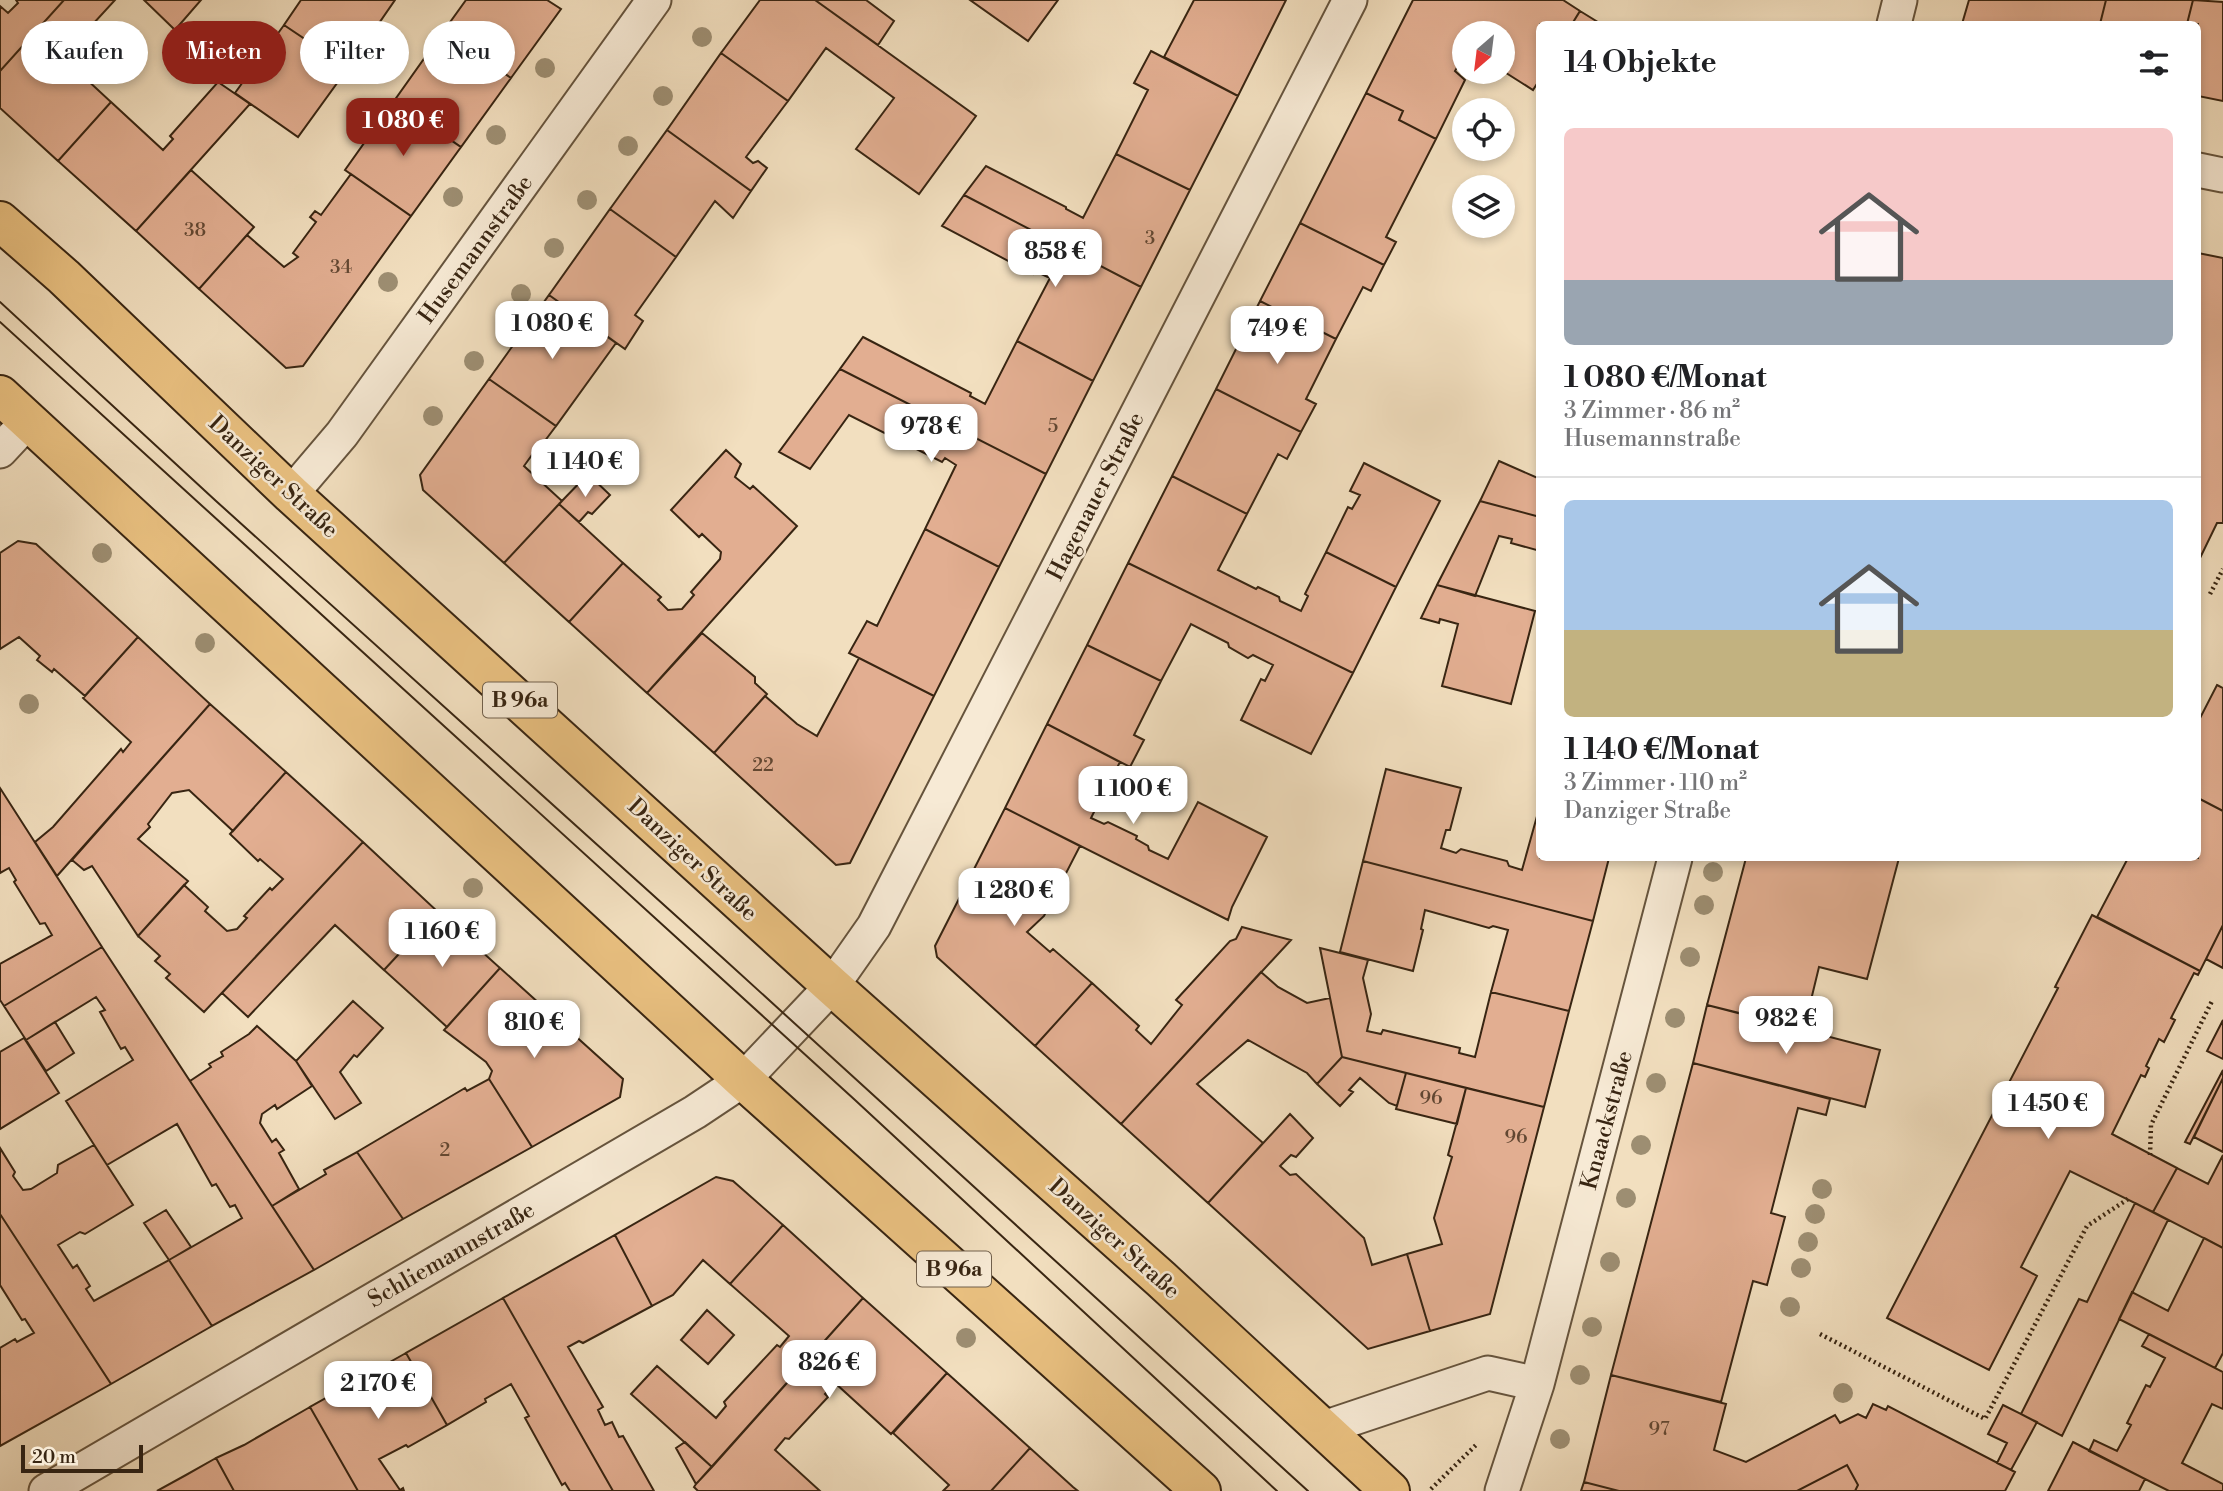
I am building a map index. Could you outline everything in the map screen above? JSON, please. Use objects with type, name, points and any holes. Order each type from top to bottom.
[{"type":"main road","name":"Danziger Straße","points":[[0,221],[72,285],[291,494],[832,986],[1141,1261],[1390,1491]]},
{"type":"main road","name":"B 96a","points":[[0,395],[743,1080],[1201,1491]]},
{"type":"street","name":"Husemannstraße","points":[[291,494],[342,434],[653,0]]},
{"type":"street","name":"Hagenauer Straße","points":[[832,986],[874,926],[1350,0]]},
{"type":"street","points":[[1895,21],[1900,0]]},
{"type":"street","points":[[2201,171],[2223,176]]},
{"type":"street","points":[[0,451],[28,421]]},
{"type":"street","name":"Knaackstraße","points":[[1502,1491],[1537,1384],[1674,861]]},
{"type":"street","name":"Schliemannstraße","points":[[46,1491],[695,1112],[743,1080],[832,986]]},
{"type":"street","points":[[1324,1428],[1488,1373],[1537,1384]]},
{"type":"path","points":[[2210,594],[2223,569]]},
{"type":"path","points":[[2150,1155],[2151,1125],[2213,999]]},
{"type":"path","points":[[1820,1335],[1984,1419],[2087,1226],[2128,1199]]},
{"type":"path","points":[[1429,1491],[1456,1464]]},
{"type":"building","points":[[16,0],[64,0],[45,21],[21,21],[21,48],[0,71],[0,6],[8,13],[18,3]]},
{"type":"building","points":[[64,0],[115,0],[96,21],[45,21]]},
{"type":"building","points":[[144,0],[201,0],[183,21],[166,21]]},
{"type":"building","points":[[301,0],[395,0],[380,21],[300,21],[300,36],[286,26],[286,22]]},
{"type":"building","points":[[466,0],[547,0],[561,9],[515,72],[515,21],[451,21]]},
{"type":"building","points":[[760,0],[815,0],[976,116],[919,194],[856,149],[894,98],[826,48],[788,101],[721,53]]},
{"type":"building","points":[[815,0],[866,0],[894,21],[878,45]]},
{"type":"building","points":[[970,0],[1058,0],[1028,41]]},
{"type":"building","points":[[1194,0],[1286,0],[1238,96],[1164,57]]},
{"type":"building","points":[[1413,0],[1563,0],[1580,11],[1574,21],[1536,21],[1536,85],[1533,90],[1516,79],[1516,21],[1452,21],[1452,84],[1463,84],[1456,98],[1452,98],[1452,106],[1436,139],[1399,120],[1403,111],[1366,93]]},
{"type":"building","points":[[1969,0],[2106,0],[2101,21],[1963,21]]},
{"type":"building","points":[[2106,0],[2193,0],[2188,21],[2101,21]]},
{"type":"building","points":[[2193,0],[2223,2],[2223,101],[2201,97],[2201,21],[2188,21]]},
{"type":"building","points":[[1580,11],[1596,21],[1574,21]]},
{"type":"building","points":[[286,26],[300,36],[300,84],[336,84],[298,137],[235,93],[241,84],[286,84]]},
{"type":"building","points":[[21,48],[21,84],[92,84],[111,102],[58,161],[0,108],[0,71]]},
{"type":"building","points":[[1151,51],[1238,96],[1190,190],[1116,154],[1148,90],[1134,83]]},
{"type":"building","points":[[721,53],[788,101],[746,157],[767,168],[751,191],[667,130]]},
{"type":"building","points":[[423,60],[423,84],[507,84],[461,147],[394,101],[406,84],[409,84]]},
{"type":"building","points":[[216,84],[221,84],[250,104],[136,231],[58,161],[111,102],[163,150],[173,139],[170,136]]},
{"type":"building","points":[[1366,93],[1403,111],[1399,120],[1436,139],[1386,237],[1396,242],[1384,265],[1300,223]]},
{"type":"building","points":[[394,101],[461,147],[411,216],[345,170]]},
{"type":"building","points":[[667,130],[751,191],[733,218],[715,201],[676,257],[610,209]]},
{"type":"building","points":[[1116,154],[1190,190],[1141,287],[964,195],[986,166],[1083,218]]},
{"type":"building","points":[[191,170],[254,227],[199,289],[136,231]]},
{"type":"building","points":[[351,174],[411,216],[303,366],[286,368],[199,289],[247,235],[284,267],[298,257],[293,253],[316,222],[310,217],[315,211],[321,215]]},
{"type":"building","points":[[964,195],[1141,287],[1093,381],[1017,341],[1050,278],[1035,271],[1033,274],[942,226]]},
{"type":"building","points":[[610,209],[676,257],[635,315],[643,321],[625,349],[549,295]]},
{"type":"building","points":[[1300,223],[1384,265],[1371,291],[1363,287],[1336,339],[1260,301]]},
{"type":"building","points":[[2201,254],[2223,258],[2223,523],[2217,523],[2201,556]]},
{"type":"building","points":[[549,295],[616,343],[556,426],[489,379]]},
{"type":"building","points":[[1260,301],[1336,339],[1306,399],[1316,404],[1301,432],[1216,389]]},
{"type":"building","points":[[863,337],[971,393],[970,396],[985,404],[1017,341],[1093,381],[1046,474],[840,369]]},
{"type":"building","points":[[840,369],[1046,474],[999,567],[925,529],[956,465],[945,458],[942,462],[849,415],[810,469],[779,452]]},
{"type":"building","points":[[489,379],[556,426],[524,466],[562,501],[504,563],[423,490],[420,475]]},
{"type":"building","points":[[1216,389],[1301,432],[1287,459],[1278,454],[1247,514],[1172,476]]},
{"type":"building","points":[[726,450],[741,464],[735,477],[750,489],[753,486],[797,526],[647,693],[569,622],[623,563],[661,597],[658,600],[668,610],[682,609],[694,595],[691,592],[720,559],[721,552],[702,534],[699,537],[671,510]]},
{"type":"building","points":[[1499,461],[1536,477],[1536,516],[1480,501]]},
{"type":"building","points":[[1364,463],[1440,501],[1396,587],[1326,552],[1348,507],[1352,509],[1360,495],[1350,491]]},
{"type":"building","points":[[588,474],[610,495],[592,514],[588,512],[579,522],[559,504]]},
{"type":"building","points":[[1172,476],[1247,514],[1218,570],[1279,597],[1280,601],[1301,611],[1308,596],[1305,594],[1326,552],[1396,587],[1353,673],[1128,563]]},
{"type":"building","points":[[1480,501],[1536,516],[1536,550],[1511,543],[1512,539],[1499,536],[1475,596],[1437,585]]},
{"type":"building","points":[[559,504],[623,563],[569,622],[504,563]]},
{"type":"building","points":[[925,529],[999,567],[934,696],[849,653],[867,621],[877,626]]},
{"type":"building","points":[[18,541],[36,544],[138,637],[85,696],[54,669],[52,672],[37,660],[40,656],[19,637],[0,649],[0,553]]},
{"type":"building","points":[[1128,563],[1353,673],[1311,754],[1241,720],[1261,679],[1265,681],[1273,665],[1253,655],[1248,658],[1229,647],[1228,643],[1191,624],[1161,681],[1087,645]]},
{"type":"building","points":[[1437,585],[1535,611],[1511,704],[1442,686],[1458,624],[1421,618]]},
{"type":"building","points":[[702,633],[755,677],[755,683],[767,694],[714,753],[647,693]]},
{"type":"building","points":[[138,637],[210,704],[57,876],[35,842],[53,827],[121,749],[123,752],[131,742],[83,698]]},
{"type":"building","points":[[1087,645],[1161,681],[1134,735],[1144,740],[1130,767],[1047,724]]},
{"type":"building","points":[[859,658],[934,696],[850,863],[836,865],[714,753],[765,696],[797,724],[817,736]]},
{"type":"building","points":[[2217,685],[2223,688],[2223,811],[2201,800],[2201,716]]},
{"type":"building","points":[[210,704],[286,772],[233,831],[189,790],[172,793],[148,824],[150,827],[138,839],[188,881],[138,936],[92,866],[84,870],[72,860]]},
{"type":"building","points":[[1047,724],[1120,762],[1108,785],[1111,787],[1103,803],[1099,802],[1091,818],[1104,824],[1108,822],[1137,836],[1136,839],[1148,846],[1149,850],[1168,859],[1198,802],[1267,837],[1228,920],[1005,808]]},
{"type":"building","points":[[1386,769],[1461,788],[1450,830],[1446,830],[1441,848],[1456,853],[1461,849],[1507,861],[1509,866],[1522,870],[1536,820],[1536,861],[1608,861],[1593,921],[1363,861]]},
{"type":"building","points":[[286,772],[363,842],[204,1012],[166,978],[170,974],[155,961],[160,956],[138,936],[184,885],[208,907],[205,911],[227,931],[237,929],[247,918],[244,916],[270,888],[272,890],[283,879],[260,859],[258,861],[230,834]]},
{"type":"building","points":[[0,788],[102,947],[4,1006],[0,1000],[0,964],[52,935],[45,923],[40,924],[14,882],[16,880],[9,868],[0,873]]},
{"type":"building","points":[[2201,800],[2223,811],[2223,925],[2200,971],[2097,917],[2126,861],[2201,861]]},
{"type":"building","points":[[1005,808],[1080,846],[1044,916],[1027,932],[1050,952],[1053,949],[1092,983],[1035,1046],[937,957],[935,946]]},
{"type":"building","points":[[363,842],[438,912],[384,970],[335,925],[248,1017],[222,993]]},
{"type":"building","points":[[1363,861],[1593,921],[1569,1011],[1491,992],[1508,930],[1493,926],[1489,928],[1425,910],[1413,971],[1340,952]]},
{"type":"building","points":[[1745,861],[1898,861],[1867,979],[1819,967],[1804,1029],[1707,1005]]},
{"type":"building","points":[[438,912],[500,968],[447,1027],[384,970]]},
{"type":"building","points":[[2092,915],[2200,971],[2198,975],[2194,973],[2171,1018],[2175,1020],[2164,1042],[2159,1039],[2146,1066],[2149,1068],[2145,1077],[2141,1075],[2112,1134],[2177,1168],[2153,1212],[2070,1171],[2021,1267],[2037,1276],[1989,1370],[1887,1318],[2058,988],[2055,987]]},
{"type":"building","points":[[2223,925],[2223,968],[2206,959]]},
{"type":"building","points":[[1242,927],[1291,940],[1121,1124],[1035,1046],[1092,983],[1139,1026],[1136,1030],[1151,1044],[1182,1005],[1176,1000],[1230,941],[1236,939]]},
{"type":"building","points":[[102,947],[314,1270],[212,1326],[169,1260],[242,1218],[235,1205],[230,1207],[216,1184],[212,1186],[177,1124],[107,1165],[66,1101],[133,1060],[125,1047],[121,1049],[100,1012],[105,1010],[96,997],[26,1040],[4,1006]]},
{"type":"building","points":[[1320,948],[1368,960],[1363,978],[1371,1014],[1367,1031],[1381,1034],[1383,1030],[1460,1048],[1459,1053],[1475,1057],[1491,992],[1569,1011],[1544,1107],[1342,1057]]},
{"type":"building","points":[[500,968],[623,1079],[620,1097],[532,1147],[489,1079],[492,1071],[486,1062],[444,1030]]},
{"type":"building","points":[[1261,972],[1278,987],[1307,1003],[1330,998],[1342,1057],[1317,1084],[1307,1073],[1248,1040],[1197,1084],[1263,1143],[1208,1203],[1121,1124]]},
{"type":"building","points":[[353,1001],[383,1028],[340,1072],[361,1103],[335,1119],[296,1061]]},
{"type":"building","points":[[1707,1005],[1880,1050],[1865,1107],[1693,1063]]},
{"type":"building","points":[[2223,1020],[2223,1059],[2207,1051]]},
{"type":"building","points":[[55,1022],[74,1053],[46,1071],[26,1040]]},
{"type":"building","points":[[257,1026],[296,1061],[312,1086],[277,1109],[275,1105],[262,1114],[260,1123],[272,1142],[276,1139],[284,1150],[279,1153],[299,1189],[272,1206],[190,1081],[223,1056],[221,1052]]},
{"type":"building","points":[[24,1038],[59,1093],[0,1129],[0,1052]]},
{"type":"building","points":[[1342,1057],[1406,1073],[1397,1106],[1389,1103],[1360,1078],[1349,1090],[1353,1092],[1340,1106],[1317,1084]]},
{"type":"building","points":[[1693,1063],[1830,1099],[1826,1115],[1798,1108],[1771,1213],[1785,1217],[1767,1285],[1753,1281],[1721,1402],[1611,1375]]},
{"type":"building","points":[[2223,1070],[2223,1078],[2190,1144],[2185,1142]]},
{"type":"building","points":[[1406,1073],[1466,1088],[1457,1124],[1396,1109]]},
{"type":"building","points":[[2223,1078],[2223,1152],[2194,1137]]},
{"type":"building","points":[[489,1079],[532,1147],[403,1219],[357,1152],[465,1088],[467,1091]]},
{"type":"building","points":[[1466,1088],[1544,1107],[1490,1314],[1430,1331],[1407,1254],[1442,1244],[1434,1218],[1452,1157],[1448,1155]]},
{"type":"building","points":[[1290,1114],[1313,1138],[1296,1157],[1291,1155],[1280,1166],[1290,1175],[1296,1174],[1364,1238],[1372,1265],[1407,1254],[1430,1331],[1368,1349],[1208,1203]]},
{"type":"building","points":[[94,1145],[133,1205],[85,1234],[80,1232],[58,1245],[73,1268],[77,1265],[90,1286],[86,1289],[94,1301],[169,1260],[212,1326],[111,1384],[0,1214],[0,1148],[23,1190],[31,1189],[57,1173],[58,1165]]},
{"type":"building","points":[[357,1152],[403,1219],[314,1270],[272,1206],[326,1174],[324,1170]]},
{"type":"building","points":[[2223,1155],[2223,1248],[2153,1212],[2177,1168],[2208,1184]]},
{"type":"building","points":[[716,1177],[733,1181],[783,1225],[730,1284],[703,1260],[673,1295],[652,1306],[615,1235]]},
{"type":"building","points":[[2135,1203],[2168,1220],[2062,1436],[2021,1414],[2079,1299],[2087,1302]]},
{"type":"building","points":[[166,1210],[191,1247],[169,1260],[144,1223]]},
{"type":"building","points":[[0,1214],[111,1384],[0,1446],[0,1348],[15,1339],[17,1342],[34,1333],[25,1319],[22,1320],[0,1285]]},
{"type":"building","points":[[783,1225],[863,1298],[712,1467],[631,1394],[657,1366],[716,1418],[726,1406],[724,1402],[777,1345],[780,1347],[789,1336],[730,1284]]},
{"type":"building","points":[[615,1235],[652,1306],[583,1343],[579,1341],[568,1347],[603,1407],[598,1410],[605,1425],[612,1422],[619,1437],[623,1436],[654,1491],[613,1491],[503,1298]]},
{"type":"building","points":[[2204,1238],[2223,1248],[2223,1353],[2215,1368],[2119,1319],[2132,1292],[2168,1311]]},
{"type":"building","points":[[503,1298],[613,1491],[570,1491],[565,1483],[562,1485],[525,1418],[529,1416],[511,1384],[447,1425],[406,1353]]},
{"type":"building","points":[[863,1298],[947,1373],[891,1434],[835,1383],[825,1394],[828,1397],[789,1439],[785,1438],[775,1450],[820,1491],[698,1491],[694,1487],[696,1484]]},
{"type":"building","points":[[707,1310],[734,1335],[708,1364],[681,1340]]},
{"type":"building","points":[[2149,1334],[2223,1372],[2223,1409],[2212,1404],[2182,1463],[2223,1484],[2223,1491],[2169,1491],[2089,1451],[2094,1440],[2117,1451],[2131,1425],[2127,1423],[2146,1385],[2150,1387],[2165,1358],[2142,1346]]},
{"type":"building","points":[[406,1353],[447,1425],[408,1447],[406,1445],[379,1459],[400,1490],[403,1488],[404,1491],[358,1491],[310,1407]]},
{"type":"building","points":[[947,1373],[1030,1448],[991,1491],[943,1491],[949,1485],[893,1433]]},
{"type":"building","points":[[1611,1375],[1726,1404],[1714,1450],[1746,1462],[1835,1415],[1840,1423],[1858,1414],[1866,1418],[1873,1404],[1886,1410],[1888,1406],[2015,1472],[2005,1491],[1855,1491],[1858,1485],[1847,1465],[1797,1491],[1619,1491],[1584,1482]]},
{"type":"building","points":[[2003,1405],[2037,1422],[2011,1470],[1997,1463],[2007,1443],[1988,1434]]},
{"type":"building","points":[[310,1407],[358,1491],[234,1491],[216,1458]]},
{"type":"building","points":[[685,1442],[712,1467],[696,1484],[676,1448]]},
{"type":"building","points":[[2073,1442],[2145,1479],[2139,1491],[2048,1491]]},
{"type":"building","points":[[1030,1448],[1073,1487],[1078,1491],[991,1491]]},
{"type":"building","points":[[216,1458],[234,1491],[157,1491],[186,1475]]},
{"type":"building","points":[[1847,1465],[1858,1485],[1855,1491],[1797,1491]]},
{"type":"building","points":[[1584,1482],[1619,1491],[1581,1491]]},
{"type":"tram line","points":[[0,302],[1308,1491]]},
{"type":"tram line","points":[[0,322],[855,1100],[1277,1491]]}]
